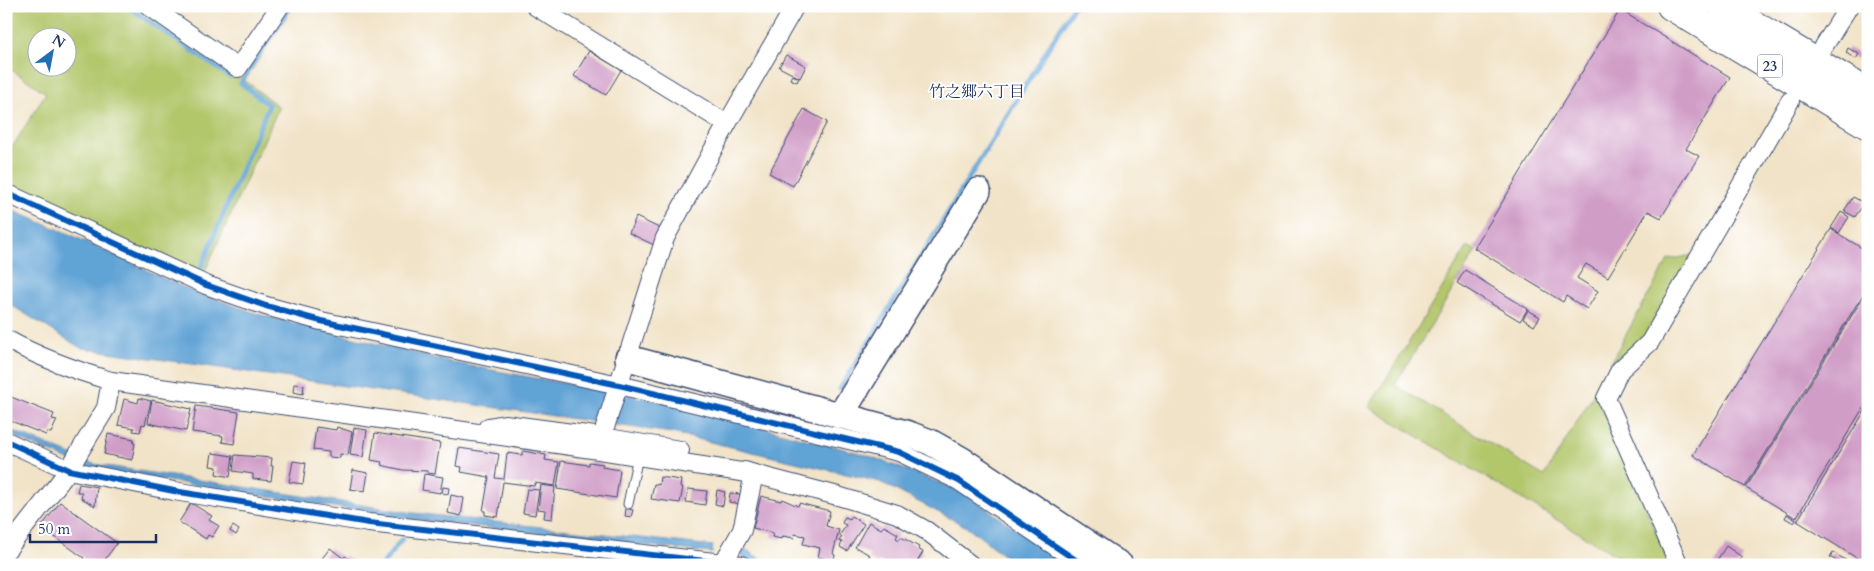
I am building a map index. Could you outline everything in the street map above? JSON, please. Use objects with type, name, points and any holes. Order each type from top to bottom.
[{"type":"highway","name":"23","points":[[1672,6],[1868,125]]},
{"type":"highway","name":"23","points":[[1722,6],[1868,93]]},
{"type":"street","points":[[149,6],[238,68],[280,6]]},
{"type":"street","points":[[535,6],[727,124]]},
{"type":"street","points":[[603,433],[665,238],[727,124],[795,6]]},
{"type":"street","points":[[1824,46],[1849,6]]},
{"type":"street","points":[[1679,565],[1606,398],[1620,370],[1650,342],[1790,101]]},
{"type":"street","points":[[840,416],[978,191]]},
{"type":"street","points":[[6,193],[206,285],[266,306],[330,323],[619,385],[899,452],[959,481],[1083,565]]},
{"type":"street","points":[[6,338],[26,350],[62,366],[111,381],[462,430],[754,474]]},
{"type":"street","points":[[628,358],[906,433],[930,442],[962,460],[1120,565]]},
{"type":"street","points":[[6,551],[73,463],[106,408],[111,381]]},
{"type":"street","points":[[462,430],[505,424],[603,433],[699,454],[754,474],[897,514],[927,532],[971,565]]},
{"type":"street","points":[[6,441],[73,463],[174,491],[370,522],[729,564],[742,530],[754,474]]},
{"type":"lane","points":[[628,504],[638,456]]},
{"type":"green space","points":[[6,6],[136,6],[247,82],[279,107],[202,278],[6,183],[6,157],[46,93],[6,66]]},
{"type":"green space","points":[[1468,246],[1476,251],[1395,385],[1544,476],[1595,392],[1670,565],[1632,565],[1369,407]]},
{"type":"green space","points":[[1693,255],[1642,340],[1610,363],[1668,260]]},
{"type":"water","points":[[6,208],[67,233],[189,290],[261,315],[454,363],[664,402],[867,455],[963,492],[1067,565],[1016,565],[969,528],[880,482],[672,433],[81,348],[6,302]]},
{"type":"water","points":[[6,428],[93,464],[413,513],[713,546],[712,553],[405,518],[87,468],[6,433]]},
{"type":"water","points":[[745,549],[769,565],[756,565],[741,556]]},
{"type":"building","points":[[1620,10],[1730,77],[1686,149],[1699,156],[1661,218],[1648,211],[1608,277],[1586,264],[1577,278],[1598,291],[1587,309],[1566,296],[1563,302],[1474,248]]},
{"type":"building","points":[[1848,48],[1859,54],[1856,59],[1846,53]]},
{"type":"building","points":[[589,51],[621,70],[606,95],[574,76]]},
{"type":"building","points":[[786,55],[806,66],[800,78],[779,67]]},
{"type":"building","points":[[792,75],[799,78],[797,82],[790,79]]},
{"type":"building","points":[[804,109],[827,122],[793,186],[769,173]]},
{"type":"building","points":[[1853,197],[1864,203],[1855,217],[1844,211]]},
{"type":"building","points":[[1841,212],[1849,217],[1839,233],[1831,228]]},
{"type":"building","points":[[636,217],[661,229],[654,245],[629,233]]},
{"type":"building","points":[[1831,229],[1868,252],[1868,286],[1745,487],[1693,455]]},
{"type":"building","points":[[1465,270],[1528,309],[1520,321],[1457,283]]},
{"type":"building","points":[[1868,289],[1868,400],[1796,518],[1746,488]]},
{"type":"building","points":[[1528,310],[1540,317],[1534,326],[1523,319]]},
{"type":"building","points":[[294,384],[304,385],[303,394],[293,392]]},
{"type":"building","points":[[6,395],[54,414],[52,419],[57,420],[51,433],[47,432],[46,435],[6,419]]},
{"type":"building","points":[[139,398],[151,401],[145,425],[142,424],[140,432],[133,431],[134,428],[118,425],[124,399],[138,403]]},
{"type":"building","points":[[152,400],[191,409],[186,431],[148,423]]},
{"type":"building","points":[[196,406],[239,412],[234,444],[222,442],[223,436],[192,432]]},
{"type":"building","points":[[1868,406],[1868,554],[1863,562],[1797,521]]},
{"type":"building","points":[[316,427],[336,430],[337,427],[352,432],[348,455],[340,454],[340,458],[329,457],[329,452],[313,450]]},
{"type":"building","points":[[354,428],[367,430],[363,457],[350,455]]},
{"type":"building","points":[[375,433],[440,443],[435,474],[427,473],[427,471],[403,470],[381,465],[382,462],[371,460]]},
{"type":"building","points":[[108,434],[134,439],[132,460],[104,454]]},
{"type":"building","points":[[459,448],[499,454],[495,478],[504,479],[507,453],[522,455],[523,451],[546,455],[545,460],[559,462],[555,486],[535,483],[534,486],[503,482],[498,517],[485,515],[485,511],[483,511],[489,477],[461,472],[462,467],[456,466]]},
{"type":"building","points":[[212,453],[233,456],[230,477],[216,474],[217,467],[210,466]]},
{"type":"building","points":[[235,455],[272,458],[271,481],[253,479],[253,474],[233,471]]},
{"type":"building","points":[[293,461],[306,463],[303,484],[289,482]]},
{"type":"building","points":[[561,461],[589,465],[589,462],[603,464],[602,467],[620,470],[616,498],[557,489]]},
{"type":"building","points":[[353,470],[368,473],[365,491],[350,489]]},
{"type":"building","points":[[424,474],[443,477],[440,493],[422,490]]},
{"type":"building","points":[[660,477],[681,480],[680,487],[683,487],[680,503],[651,499],[654,484],[659,485]]},
{"type":"building","points":[[79,484],[97,487],[95,506],[81,498],[82,492],[77,492]]},
{"type":"building","points":[[541,485],[555,487],[552,519],[544,518],[545,510],[538,509]]},
{"type":"building","points":[[443,487],[449,488],[448,494],[442,493]]},
{"type":"building","points":[[527,489],[539,490],[535,515],[523,513]]},
{"type":"building","points":[[688,489],[707,491],[705,505],[686,502]]},
{"type":"building","points":[[717,490],[725,492],[723,506],[715,504]]},
{"type":"building","points":[[730,493],[740,494],[739,504],[729,502]]},
{"type":"building","points":[[451,495],[464,498],[461,516],[448,513]]},
{"type":"building","points":[[761,496],[781,501],[782,499],[798,506],[799,503],[830,511],[826,526],[839,530],[833,554],[835,555],[834,561],[818,557],[820,548],[803,544],[805,536],[795,534],[794,538],[783,536],[782,539],[772,537],[773,533],[753,528]]},
{"type":"building","points":[[60,502],[117,543],[101,565],[78,565],[84,558],[41,527]]},
{"type":"building","points":[[191,503],[212,516],[209,520],[219,526],[212,537],[208,535],[206,539],[179,522]]},
{"type":"building","points":[[626,508],[633,510],[631,517],[625,516]]},
{"type":"building","points":[[1787,514],[1796,520],[1794,523],[1785,518]]},
{"type":"building","points":[[851,516],[864,524],[847,551],[840,547],[842,542],[839,541],[846,525],[842,523],[845,517],[850,519]]},
{"type":"building","points":[[869,522],[881,529],[884,526],[898,534],[896,538],[899,540],[901,537],[919,547],[918,549],[923,552],[917,562],[921,565],[886,565],[879,561],[877,564],[868,558],[870,555],[855,547]]},
{"type":"building","points":[[233,526],[239,530],[236,535],[230,531]]},
{"type":"building","points":[[1726,546],[1742,557],[1737,565],[1714,565]]},
{"type":"building","points":[[330,548],[343,558],[345,556],[355,563],[353,565],[317,565]]},
{"type":"building","points":[[1833,552],[1853,565],[1843,565],[1830,557]]},
{"type":"waterway","points":[[127,6],[229,76]]},
{"type":"waterway","points":[[201,268],[269,105],[241,83],[291,6]]},
{"type":"waterway","points":[[778,6],[783,9]]},
{"type":"waterway","points":[[840,389],[1074,6]]},
{"type":"waterway","points":[[382,565],[402,539]]},
{"type":"cycle path","points":[[6,193],[206,285],[266,306],[321,321],[619,385],[899,452],[959,481],[1083,565]]},
{"type":"cycle path","points":[[6,441],[69,470],[174,491],[369,523],[741,565]]},
{"type":"district","name":"竹之郷六丁目","points":[[977,91]]}]
